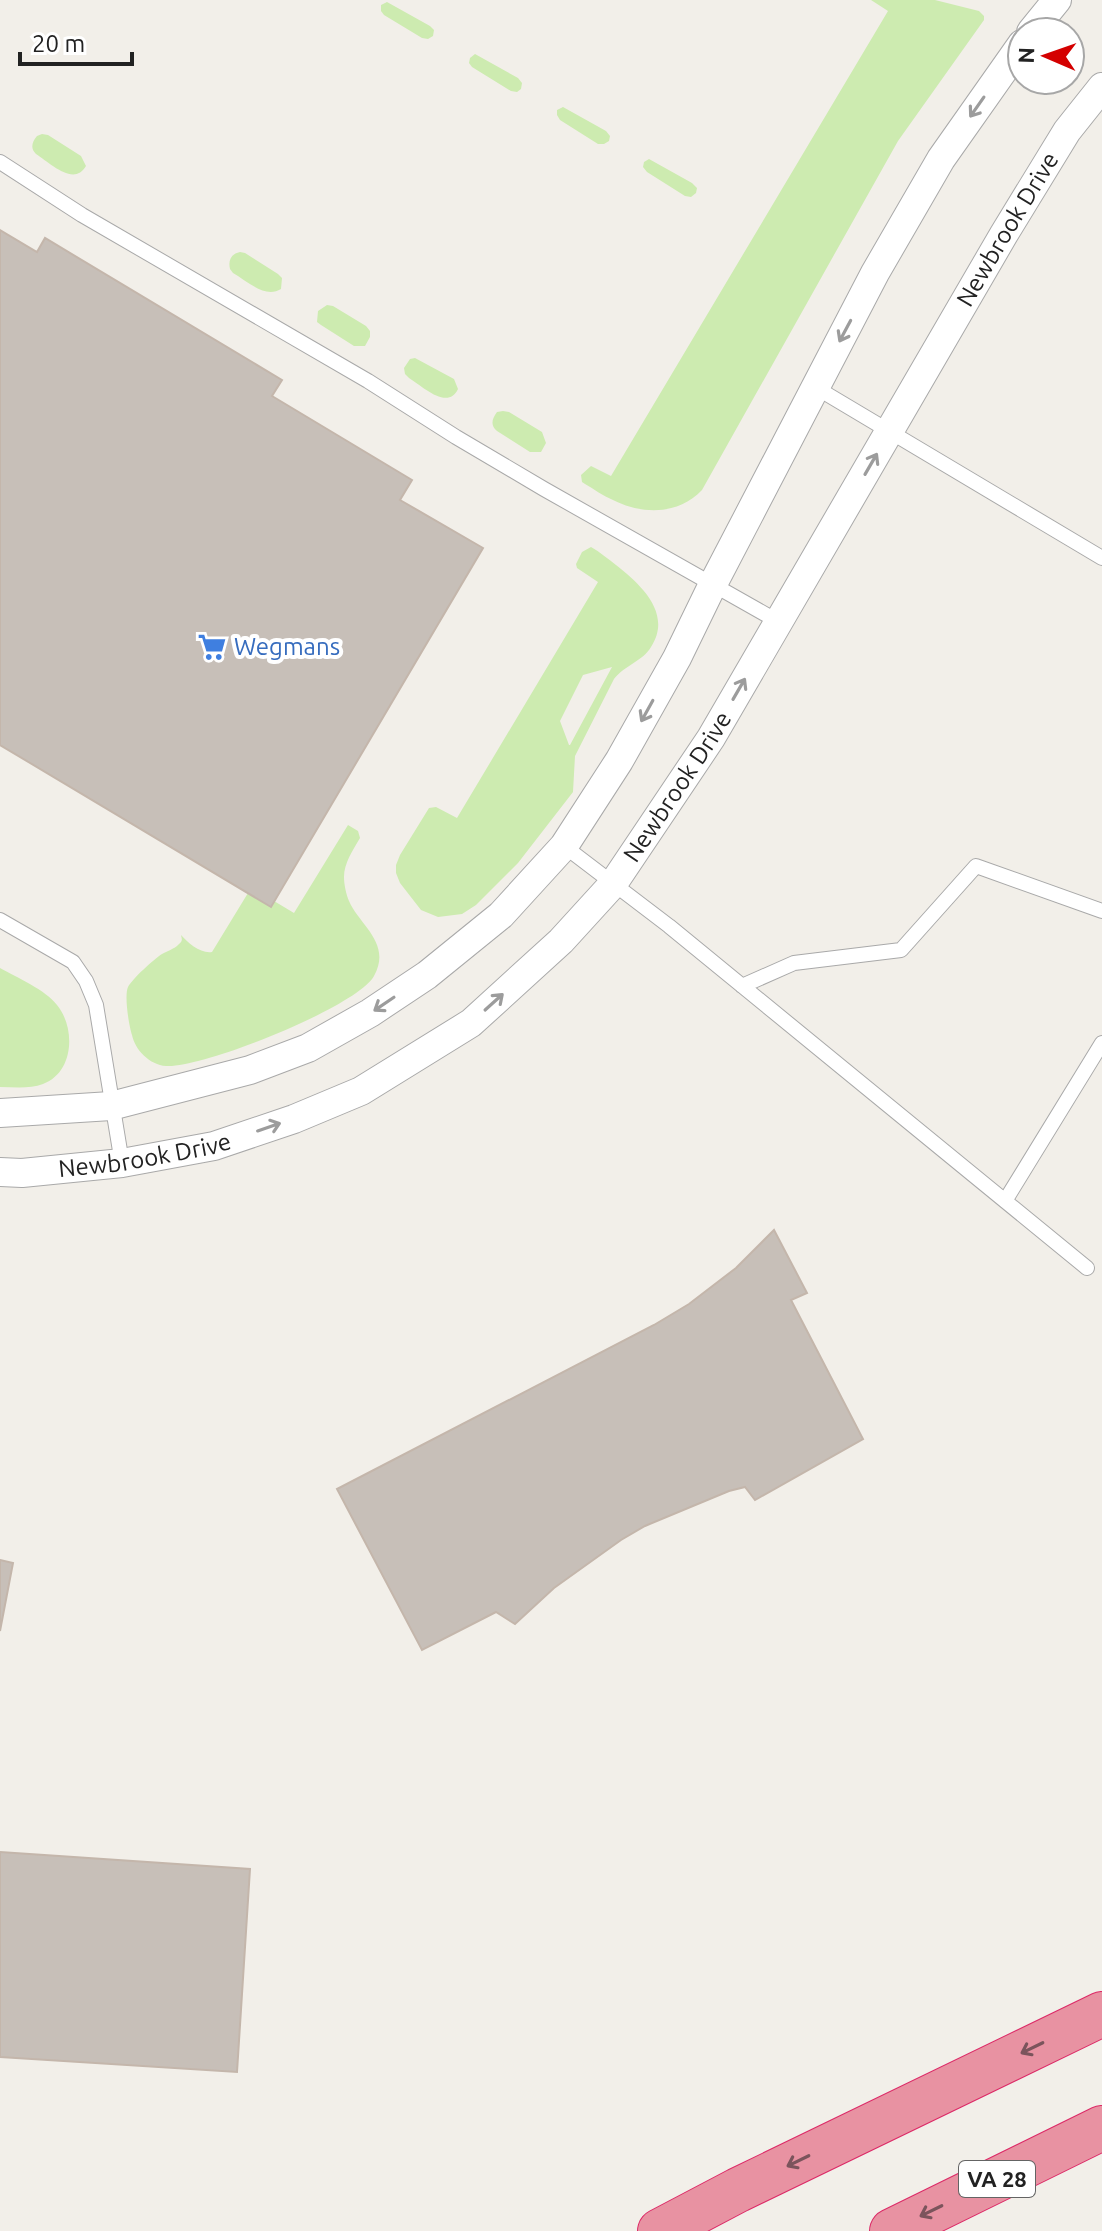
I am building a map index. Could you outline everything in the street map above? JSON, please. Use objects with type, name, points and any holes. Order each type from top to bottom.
[{"type":"highway","points":[[660,2231],[738,2190],[1102,2014]]},
{"type":"highway","name":"VA 28","points":[[892,2231],[1102,2128]]},
{"type":"street","points":[[1044,16],[1057,0]]},
{"type":"street","points":[[0,1113],[111,1106],[250,1070],[308,1048],[370,1013],[427,975],[501,915],[564,846],[619,761],[677,658],[875,273],[941,159],[1006,67]]},
{"type":"street","name":"Newbrook Drive","points":[[0,1172],[22,1173],[122,1163],[214,1146],[294,1119],[361,1091],[471,1023],[561,941],[613,884],[711,738],[1004,234],[1067,131],[1102,87]]},
{"type":"lane","points":[[0,162],[82,215],[368,381],[544,489],[779,622]]},
{"type":"lane","points":[[815,387],[1102,558]]},
{"type":"lane","points":[[564,846],[742,986],[1087,1268]]},
{"type":"lane","points":[[742,986],[794,963],[901,950],[976,866],[1102,911]]},
{"type":"lane","points":[[0,920],[73,962],[86,981],[96,1005],[122,1163]]},
{"type":"lane","points":[[1005,1201],[1102,1043]]},
{"type":"green space","points":[[871,0],[935,0],[979,11],[984,20],[898,141],[702,490],[682,504],[660,510],[636,508],[606,497],[582,482],[581,475],[591,466],[611,476],[888,11]]},
{"type":"green space","points":[[387,2],[430,26],[434,30],[433,36],[422,38],[384,15],[381,5]]},
{"type":"green space","points":[[475,54],[518,78],[522,83],[521,89],[511,91],[472,67],[470,58]]},
{"type":"green space","points":[[563,107],[606,131],[609,141],[598,144],[560,120],[557,110]]},
{"type":"green space","points":[[42,134],[81,156],[86,166],[81,172],[69,174],[36,154],[33,143]]},
{"type":"green space","points":[[649,159],[692,183],[697,188],[696,193],[691,197],[685,196],[647,172],[643,167]]},
{"type":"green space","points":[[240,252],[278,274],[282,278],[281,289],[275,292],[262,290],[233,273],[230,260]]},
{"type":"green space","points":[[327,305],[366,326],[370,337],[365,346],[354,346],[317,322],[318,311]]},
{"type":"green space","points":[[415,358],[454,379],[458,389],[454,395],[448,398],[435,395],[409,378],[404,368],[410,359]]},
{"type":"green space","points":[[503,411],[542,432],[546,443],[541,452],[530,452],[495,429],[494,417],[497,412]]},
{"type":"green space","points":[[591,547],[643,590],[656,611],[657,634],[648,652],[614,679],[575,756],[573,792],[518,863],[476,905],[462,914],[438,917],[421,910],[396,873],[400,855],[429,808],[436,807],[457,818],[598,582],[577,568],[582,552]],"holes":[[[612,667],[570,745],[560,721],[583,675]]]},
{"type":"green space","points":[[348,825],[358,831],[360,838],[349,857],[345,886],[349,901],[377,944],[379,964],[374,976],[362,989],[339,1004],[243,1047],[211,1058],[166,1066],[144,1056],[134,1041],[127,1011],[127,991],[134,979],[158,957],[180,944],[181,935],[199,950],[212,952],[248,893],[270,906],[274,901],[294,913]]},
{"type":"green space","points":[[0,968],[46,994],[63,1015],[69,1037],[66,1060],[61,1070],[43,1084],[0,1087]]},
{"type":"building","name":"Wegmans","points":[[0,230],[37,252],[45,238],[282,380],[272,396],[412,480],[400,500],[483,548],[271,907],[0,745]]},
{"type":"building","points":[[774,1230],[807,1293],[791,1300],[863,1439],[755,1500],[745,1487],[645,1526],[554,1588],[515,1624],[496,1612],[422,1650],[337,1489],[654,1325],[689,1304],[736,1268]]},
{"type":"building","points":[[0,1560],[13,1563],[0,1631]]},
{"type":"building","points":[[0,1852],[250,1869],[237,2072],[0,2057]]},
{"type":"place","name":"Wegmans","points":[[212,647]]}]
